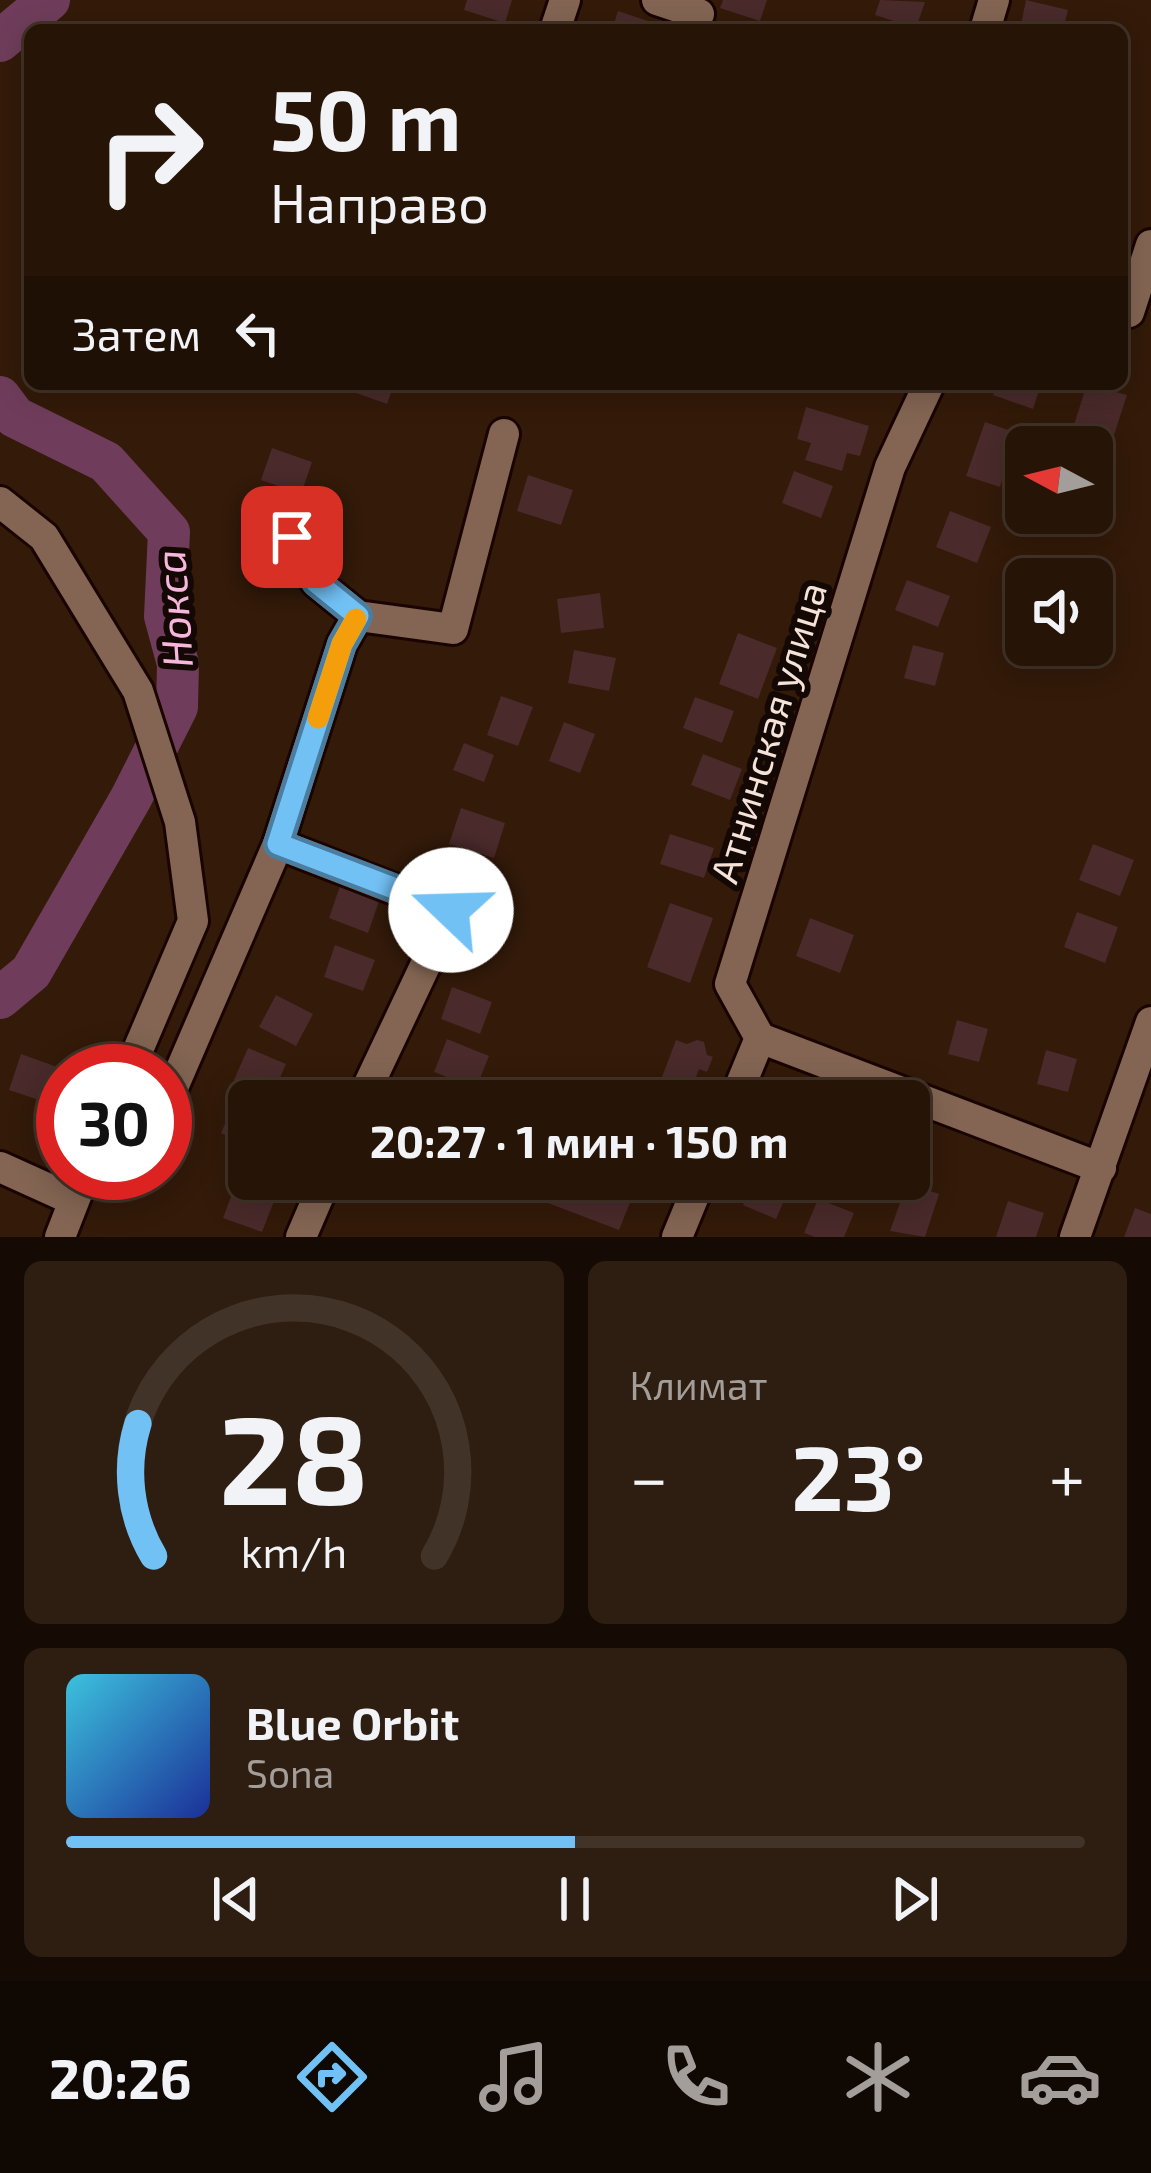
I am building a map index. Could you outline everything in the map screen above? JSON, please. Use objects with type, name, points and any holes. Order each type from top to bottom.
[{"type":"street","points":[[657,0],[699,14]]},
{"type":"street","points":[[1134,313],[1151,245]]},
{"type":"street","name":"Атнинская улица","points":[[760,1038],[730,984],[890,467],[926,390]]},
{"type":"street","points":[[292,537],[316,582],[358,616],[453,629],[504,434]]},
{"type":"street","points":[[0,502],[44,537],[138,691],[180,822],[193,921],[141,1044]]},
{"type":"street","points":[[192,1044],[278,844],[342,644],[358,616]]},
{"type":"street","points":[[278,844],[451,910],[371,1080]]},
{"type":"street","points":[[1075,1237],[1151,1022]]},
{"type":"street","points":[[743,1080],[760,1038],[1101,1168]]},
{"type":"street","points":[[0,1167],[36,1174]]},
{"type":"street","points":[[60,1237],[74,1200]]},
{"type":"street","points":[[302,1237],[317,1200]]},
{"type":"street","points":[[677,1237],[692,1200]]},
{"type":"building","points":[[467,0],[512,0],[505,23],[464,10]]},
{"type":"building","points":[[723,0],[767,0],[760,21],[720,8]]},
{"type":"building","points":[[880,0],[925,2],[917,24],[875,15]]},
{"type":"building","points":[[1026,0],[1068,10],[1064,24],[1021,24]]},
{"type":"building","points":[[618,11],[657,24],[614,24]]},
{"type":"building","points":[[348,390],[392,390],[387,404]]},
{"type":"building","points":[[995,390],[1039,390],[1033,409],[993,395]]},
{"type":"building","points":[[1085,390],[1127,395],[1113,438],[1113,426],[1074,426]]},
{"type":"building","points":[[806,407],[869,426],[860,456],[847,453],[842,471],[805,460],[811,443],[797,439]]},
{"type":"building","points":[[985,422],[1005,429],[1005,471],[1000,487],[966,476]]},
{"type":"building","points":[[272,448],[312,462],[301,494],[261,480]]},
{"type":"building","points":[[794,471],[833,486],[821,518],[782,503]]},
{"type":"building","points":[[528,475],[573,490],[561,525],[517,511]]},
{"type":"building","points":[[950,511],[991,527],[977,563],[936,547]]},
{"type":"building","points":[[907,580],[950,596],[938,627],[895,610]]},
{"type":"building","points":[[600,593],[604,628],[561,633],[557,599]]},
{"type":"building","points":[[738,633],[777,648],[758,699],[719,684]]},
{"type":"building","points":[[913,645],[944,653],[935,686],[904,678]]},
{"type":"building","points":[[574,650],[616,658],[609,691],[568,683]]},
{"type":"building","points":[[501,696],[533,707],[518,746],[487,735]]},
{"type":"building","points":[[695,697],[734,711],[722,743],[683,728]]},
{"type":"building","points":[[564,722],[595,734],[580,773],[549,761]]},
{"type":"building","points":[[464,743],[494,755],[484,782],[453,770]]},
{"type":"building","points":[[703,754],[742,769],[730,800],[691,785]]},
{"type":"building","points":[[461,808],[505,823],[494,858],[449,844]]},
{"type":"building","points":[[670,834],[714,848],[704,878],[660,864]]},
{"type":"building","points":[[1093,844],[1134,860],[1120,896],[1079,880]]},
{"type":"building","points":[[340,886],[379,901],[368,933],[329,918]]},
{"type":"building","points":[[670,903],[713,918],[690,983],[647,967]]},
{"type":"building","points":[[1077,912],[1118,927],[1105,963],[1064,947]]},
{"type":"building","points":[[810,918],[854,935],[840,973],[796,956]]},
{"type":"building","points":[[335,945],[375,960],[363,991],[324,977]]},
{"type":"building","points":[[452,987],[492,1002],[480,1034],[441,1019]]},
{"type":"building","points":[[276,995],[313,1014],[296,1046],[259,1027]]},
{"type":"building","points":[[957,1020],[988,1029],[979,1062],[948,1054]]},
{"type":"building","points":[[447,1039],[489,1056],[479,1080],[455,1080],[434,1072]]},
{"type":"building","points":[[676,1040],[704,1042],[707,1055],[713,1057],[707,1072],[699,1069],[695,1080],[662,1077]]},
{"type":"building","points":[[248,1048],[286,1064],[279,1080],[234,1080]]},
{"type":"building","points":[[1046,1050],[1077,1059],[1068,1092],[1037,1084]]},
{"type":"building","points":[[21,1054],[36,1059],[36,1099],[9,1090]]},
{"type":"building","points":[[930,1191],[939,1194],[925,1237],[890,1231],[901,1200],[930,1200]]},
{"type":"building","points":[[230,1200],[274,1201],[262,1232],[223,1218]]},
{"type":"building","points":[[549,1200],[631,1200],[619,1230]]},
{"type":"building","points":[[745,1200],[784,1200],[776,1219],[743,1205]]},
{"type":"building","points":[[818,1200],[854,1213],[844,1237],[804,1233]]},
{"type":"building","points":[[1008,1201],[1044,1213],[1036,1237],[996,1237]]},
{"type":"building","points":[[1135,1208],[1151,1214],[1151,1237],[1124,1237]]},
{"type":"waterway","name":"Нокса","points":[[0,41],[49,0]]},
{"type":"waterway","name":"Нокса","points":[[0,397],[15,417],[106,462],[169,532],[165,616],[178,664],[177,707],[131,798],[31,972],[0,998]]},
{"type":"slow traffic","points":[[318,718],[342,644],[356,619]]},
{"type":"route","points":[[292,537],[316,582],[358,616],[342,644],[278,844],[451,910]]}]
